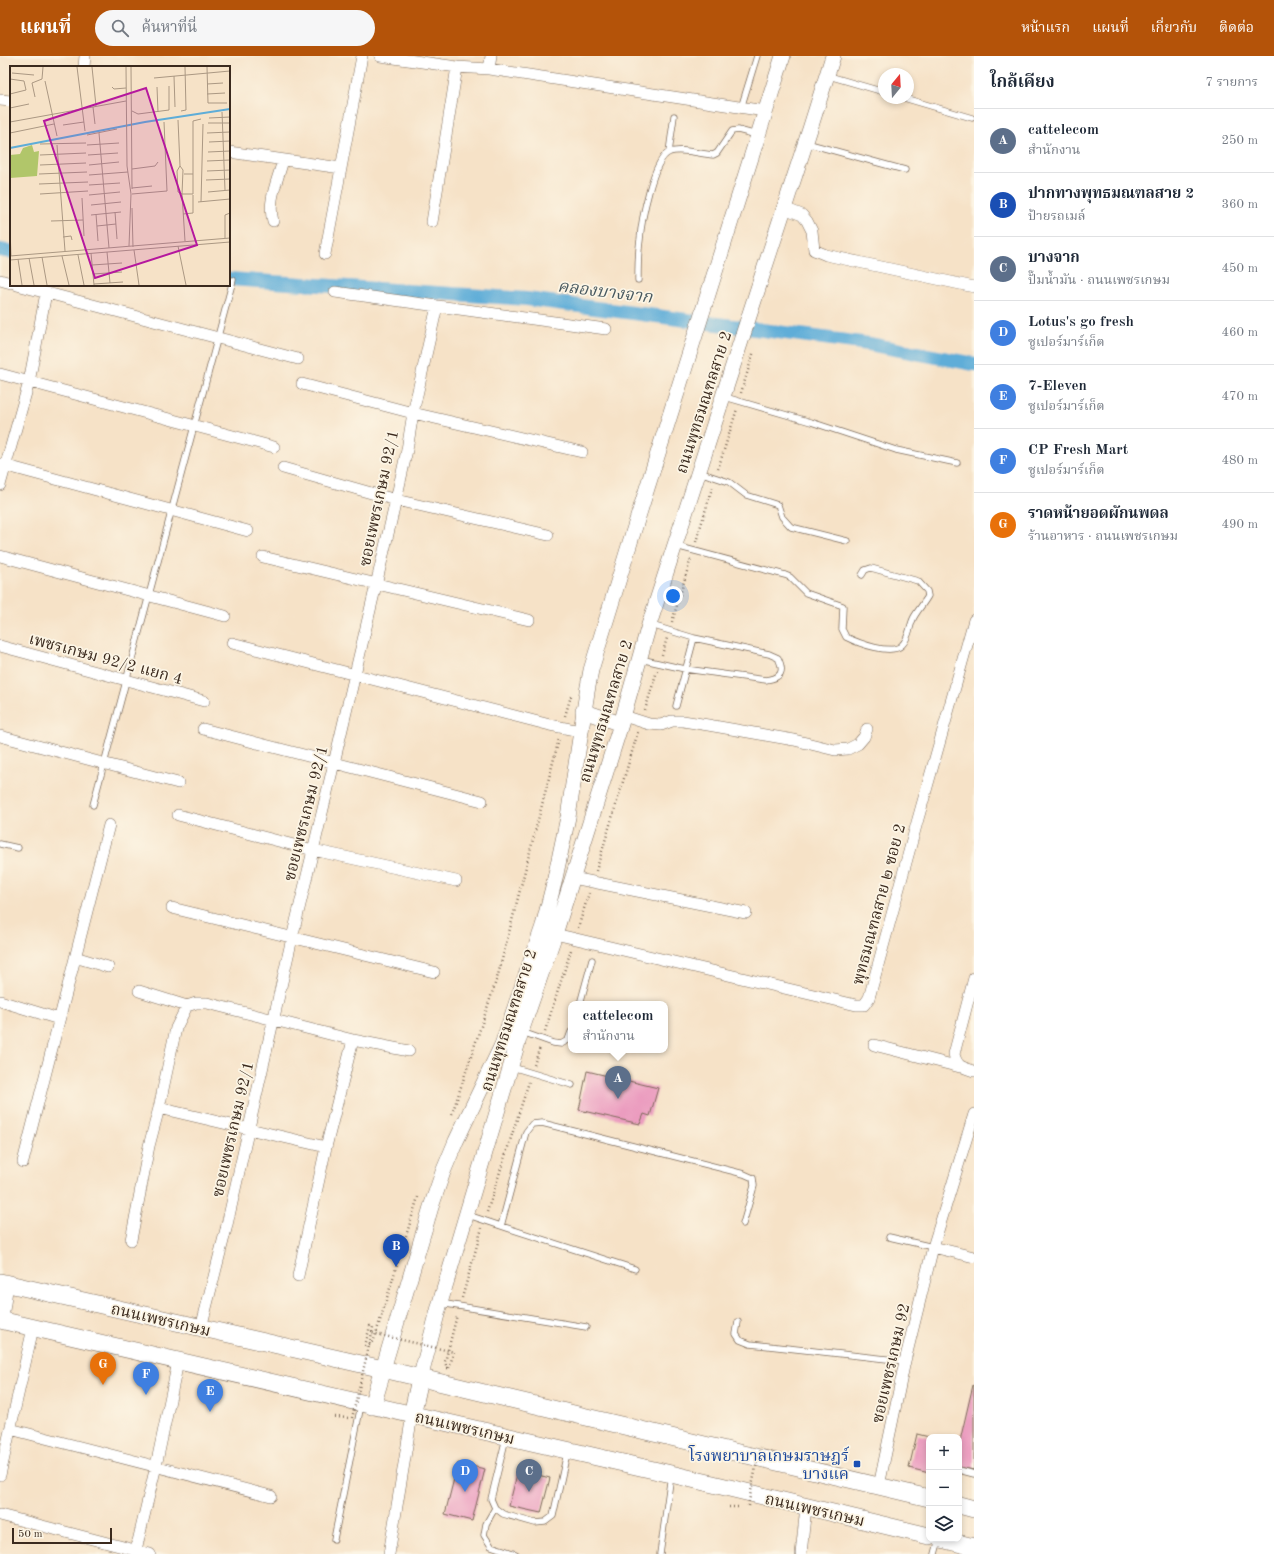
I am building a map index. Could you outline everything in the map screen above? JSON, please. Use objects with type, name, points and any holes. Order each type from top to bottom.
[{"type":"main road","name":"ถนนพุทธมณฑลสาย 2","points":[[383,1370],[431,1207],[443,1172],[456,1141],[502,1045],[542,926],[561,850],[583,711],[594,663],[632,536],[783,56]]},
{"type":"main road","name":"ถนนพุทธมณฑลสาย 2","points":[[420,1378],[440,1303],[512,1067],[521,1032],[573,878],[623,720],[649,625],[833,56]]},
{"type":"main road","points":[[583,711],[623,720]]},
{"type":"main road","points":[[0,1318],[2,1282]]},
{"type":"main road","name":"ถนนเพชรเกษม","points":[[2,1282],[420,1378],[926,1497]]},
{"type":"main road","name":"ถนนเพชรเกษม","points":[[0,1318],[33,1328],[672,1474],[926,1535]]},
{"type":"main road","points":[[367,1404],[383,1370]]},
{"type":"main road","points":[[412,1415],[420,1378]]},
{"type":"main road","points":[[962,1506],[974,1509]]},
{"type":"main road","points":[[953,1542],[974,1547]]},
{"type":"street","points":[[84,66],[85,56]]},
{"type":"street","points":[[325,254],[362,56]]},
{"type":"street","points":[[380,56],[457,67],[489,69],[765,111]]},
{"type":"street","points":[[489,69],[491,56]]},
{"type":"street","points":[[432,222],[457,67]]},
{"type":"street","points":[[0,100],[10,101]]},
{"type":"street","points":[[230,152],[341,168]]},
{"type":"street","points":[[273,221],[271,213],[272,200],[283,160]]},
{"type":"street","points":[[784,208],[802,215],[812,231],[814,250],[826,255],[974,287]]},
{"type":"street","points":[[0,280],[10,283]]},
{"type":"street","points":[[21,286],[298,359]]},
{"type":"street","points":[[335,292],[606,328]]},
{"type":"street","points":[[0,486],[3,465],[29,382],[46,293]]},
{"type":"street","name":"ซอยเพชรเกษม 92/1","points":[[201,1328],[249,1130],[312,850],[396,500],[407,450],[412,413],[437,306]]},
{"type":"street","points":[[0,374],[274,447]]},
{"type":"street","points":[[302,384],[412,413],[582,452]]},
{"type":"street","points":[[3,465],[248,531]]},
{"type":"street","points":[[283,468],[396,500],[548,535]]},
{"type":"street","points":[[0,556],[225,616]]},
{"type":"street","points":[[263,557],[530,620]]},
{"type":"street","name":"พุทธมณฑลสาย ๒ ซอย 2","points":[[555,934],[856,1005],[864,1005],[869,998],[974,620]]},
{"type":"street","points":[[232,643],[354,676],[564,722],[580,731]]},
{"type":"street","name":"เพชรเกษม 92/2 แยก 4","points":[[0,646],[204,701]]},
{"type":"street","points":[[623,720],[661,725],[672,721],[702,724],[794,740],[835,750],[848,749],[858,744],[864,737],[867,730]]},
{"type":"street","points":[[203,729],[482,801]]},
{"type":"street","points":[[0,736],[178,783]]},
{"type":"street","points":[[178,815],[312,850],[456,881]]},
{"type":"street","points":[[23,1162],[109,825]]},
{"type":"street","points":[[573,878],[746,913]]},
{"type":"street","points":[[172,908],[434,972]]},
{"type":"street","points":[[75,957],[108,967]]},
{"type":"street","points":[[960,1067],[955,1060],[954,1054],[974,978]]},
{"type":"street","points":[[139,991],[187,1006],[196,1003],[207,1003],[353,1040],[409,1051]]},
{"type":"street","points":[[0,1001],[59,1019]]},
{"type":"street","points":[[131,1240],[149,1146],[159,1108],[176,1028],[187,1006]]},
{"type":"street","points":[[298,1276],[326,1147],[353,1040]]},
{"type":"street","points":[[874,1045],[974,1071]]},
{"type":"street","points":[[159,1108],[326,1147]]},
{"type":"street","name":"ซอยเพชรเกษม 92","points":[[879,1486],[905,1361],[933,1247],[974,1114]]},
{"type":"street","points":[[933,1247],[974,1257]]},
{"type":"street","points":[[0,1475],[33,1328]]},
{"type":"street","points":[[135,1552],[156,1466],[178,1362]]},
{"type":"street","points":[[388,1554],[412,1415]]},
{"type":"street","points":[[10,1429],[271,1496]]},
{"type":"street","points":[[801,1554],[806,1507]]},
{"type":"street","points":[[0,1515],[135,1552],[150,1554]]},
{"type":"lane","points":[[741,108],[758,56]]},
{"type":"lane","points":[[827,75],[878,90]]},
{"type":"lane","points":[[914,101],[972,118]]},
{"type":"lane","points":[[669,152],[674,116]]},
{"type":"lane","points":[[638,280],[642,220],[653,178],[662,157],[669,152],[676,151],[713,155],[717,153],[728,134],[732,131],[738,130],[758,135]]},
{"type":"lane","points":[[806,143],[905,170]]},
{"type":"lane","points":[[93,805],[106,763],[233,280]]},
{"type":"lane","points":[[725,393],[896,450],[957,463]]},
{"type":"lane","points":[[699,472],[729,482],[746,496],[778,505],[782,517],[791,527],[847,541]]},
{"type":"lane","points":[[675,546],[786,575],[806,593],[842,606],[842,629],[846,637],[872,647],[893,649],[901,646],[909,634],[914,618],[928,596],[927,591],[918,581],[871,568],[865,570],[862,575]]},
{"type":"lane","points":[[640,659],[685,669],[766,680],[776,679],[781,674],[782,665],[778,658],[769,654],[694,638],[649,625]]},
{"type":"lane","points":[[676,706],[694,638]]},
{"type":"lane","points":[[0,844],[18,848]]},
{"type":"lane","points":[[581,1001],[592,960]]},
{"type":"lane","points":[[521,1032],[553,1043],[561,1044],[568,1040]]},
{"type":"lane","points":[[512,1067],[572,1085]]},
{"type":"lane","points":[[501,1226],[526,1132],[532,1124],[542,1123],[744,1174],[753,1178],[754,1186],[743,1224]]},
{"type":"lane","points":[[466,1214],[635,1270]]},
{"type":"lane","points":[[888,1237],[933,1247]]},
{"type":"lane","points":[[440,1303],[586,1327]]},
{"type":"lane","points":[[738,1322],[736,1334],[740,1340],[750,1344],[905,1361]]},
{"type":"lane","points":[[334,1539],[367,1404]]},
{"type":"lane","points":[[506,1436],[491,1499],[495,1508],[503,1514],[535,1523],[545,1522],[554,1516],[568,1450]]},
{"type":"lane","points":[[962,1471],[974,1474]]},
{"type":"lane","points":[[660,1554],[672,1474]]},
{"type":"lane","points":[[495,1508],[486,1524],[484,1535],[490,1546],[516,1554]]},
{"type":"lane","points":[[935,1554],[939,1542]]},
{"type":"path","points":[[451,1119],[498,975],[564,722]]},
{"type":"path","points":[[335,1417],[352,1418],[372,1333],[373,1327],[370,1326],[365,1346]]},
{"type":"path","points":[[372,1333],[454,1352],[449,1368]]},
{"type":"path","points":[[748,1506],[760,1447]]},
{"type":"building","points":[[587,1071],[658,1088],[650,1116],[644,1114],[640,1124],[579,1110]]},
{"type":"building","points":[[974,1385],[974,1470],[962,1468],[962,1434]]},
{"type":"building","points":[[917,1434],[926,1436],[926,1472],[909,1468]]},
{"type":"building","points":[[458,1463],[485,1469],[472,1521],[445,1514]]},
{"type":"building","points":[[518,1470],[550,1478],[541,1513],[509,1506]]},
{"type":"waterway","name":"คลองบางจาก","points":[[0,250],[10,252]]},
{"type":"waterway","name":"คลองบางจาก","points":[[230,279],[527,299],[869,344],[974,364]]},
{"type":"place","name":"cattelecom","points":[[618,1099]]},
{"type":"place","name":"ปากทางพุทธมณฑลสาย 2","points":[[396,1267]]},
{"type":"place","name":"ราดหน้ายอดผักนพดล","points":[[103,1385]]},
{"type":"place","name":"CP Fresh Mart","points":[[146,1395]]},
{"type":"place","name":"7-Eleven","points":[[210,1412]]},
{"type":"place","name":"โรงพยาบาลเกษมราษฎร์ บางแค","points":[[857,1464]]},
{"type":"place","name":"Lotus's go fresh","points":[[465,1492]]},
{"type":"place","name":"บางจาก","points":[[529,1492]]}]
